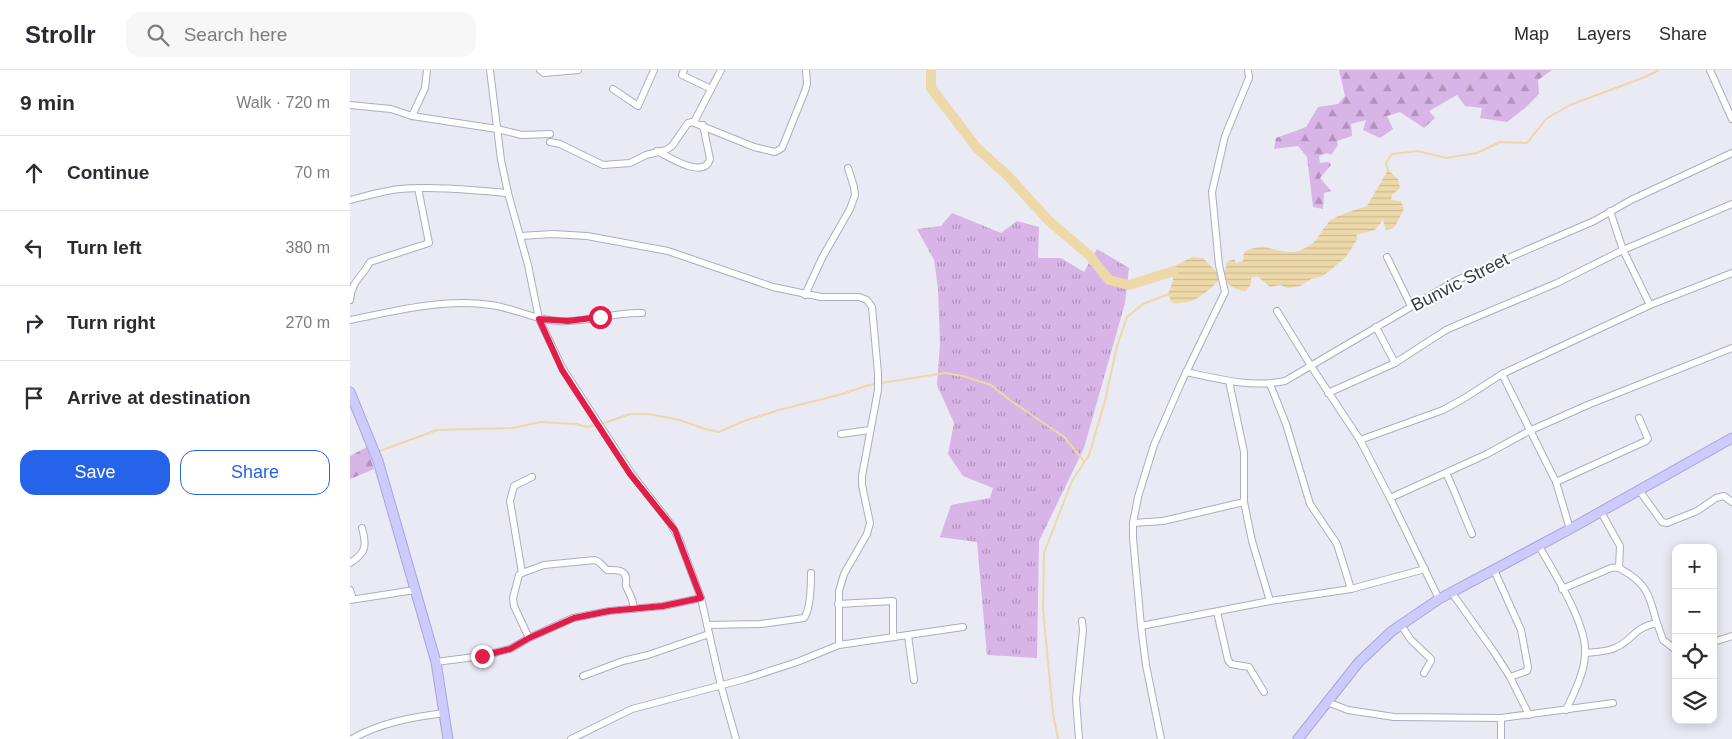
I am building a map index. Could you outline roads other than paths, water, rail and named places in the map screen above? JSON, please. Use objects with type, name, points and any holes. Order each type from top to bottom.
[{"type":"main road","points":[[350,392],[378,461],[416,590],[436,662],[448,739]]},
{"type":"main road","points":[[1298,739],[1359,662],[1377,644],[1401,625],[1439,599],[1601,512],[1732,438]]},
{"type":"street","points":[[412,116],[425,88],[427,70]]},
{"type":"street","points":[[490,70],[508,193],[539,319],[556,357],[630,474],[675,530],[701,598],[720,686],[736,739]]},
{"type":"street","points":[[540,70],[544,72],[578,70]]},
{"type":"street","points":[[613,89],[638,106],[654,70]]},
{"type":"street","points":[[684,70],[682,75],[711,89]]},
{"type":"street","points":[[694,122],[721,70]]},
{"type":"street","points":[[350,105],[391,109],[412,116],[498,129],[522,136],[550,138],[603,165],[630,164],[657,151],[666,150],[672,146],[688,124],[694,122],[754,147],[775,152],[780,151],[805,91],[807,84],[806,70]]},
{"type":"street","points":[[1160,739],[1140,626],[1133,538],[1134,523],[1138,497],[1147,464],[1186,372],[1225,292],[1219,264],[1212,192],[1225,136],[1249,78],[1248,70]]},
{"type":"street","points":[[1710,70],[1732,119]]},
{"type":"street","points":[[657,151],[692,167],[699,169],[704,167],[710,159],[703,126]]},
{"type":"street","name":"Bunvic Street","points":[[1186,372],[1255,385],[1285,381],[1439,289],[1471,273],[1584,225],[1732,153]]},
{"type":"street","points":[[805,295],[822,258],[850,209],[855,195],[848,168]]},
{"type":"street","points":[[350,200],[393,190],[418,188],[508,193]]},
{"type":"street","points":[[350,300],[352,284],[364,273],[370,262],[428,243],[418,188]]},
{"type":"street","points":[[1328,393],[1395,363],[1446,330],[1557,283],[1623,250],[1732,204]]},
{"type":"street","points":[[1610,212],[1623,250],[1650,305]]},
{"type":"street","points":[[520,236],[553,234],[587,236],[668,251],[773,287],[821,297],[860,297],[867,300],[872,306],[878,390],[862,476],[866,510],[870,523],[867,534],[844,574],[839,590],[839,645]]},
{"type":"street","points":[[1387,257],[1411,306]]},
{"type":"street","points":[[1360,440],[1443,410],[1463,400],[1502,374],[1650,305],[1732,272]]},
{"type":"street","points":[[350,320],[433,305],[460,304],[489,304],[508,308],[539,319],[568,321],[626,312],[642,313]]},
{"type":"street","points":[[1277,311],[1360,440],[1439,599]]},
{"type":"street","points":[[1376,327],[1395,363]]},
{"type":"street","points":[[1390,498],[1590,404],[1732,348]]},
{"type":"street","points":[[1502,374],[1556,482],[1570,529]]},
{"type":"street","points":[[1229,381],[1244,452],[1244,502],[1252,541],[1270,601]]},
{"type":"street","points":[[1270,384],[1286,424],[1310,504],[1337,544],[1351,589]]},
{"type":"street","points":[[1556,482],[1646,441],[1648,439],[1640,418]]},
{"type":"street","points":[[841,434],[870,430]]},
{"type":"street","points":[[1446,473],[1472,534]]},
{"type":"street","points":[[522,573],[510,501],[514,486],[532,477]]},
{"type":"street","points":[[1640,490],[1662,522],[1667,523],[1697,511],[1716,498],[1724,496],[1732,502]]},
{"type":"street","points":[[1134,523],[1163,521],[1244,502]]},
{"type":"street","points":[[1601,512],[1620,546],[1619,568]]},
{"type":"street","points":[[350,563],[360,556],[365,547],[362,528]]},
{"type":"street","points":[[1539,546],[1578,620],[1586,653],[1583,669],[1569,706]]},
{"type":"street","points":[[529,638],[514,606],[515,591],[519,575],[544,565],[595,560],[607,570],[618,570],[624,573],[626,577],[626,585],[631,594],[634,609]]},
{"type":"street","points":[[1562,589],[1611,568],[1619,568],[1636,579],[1646,589],[1663,640],[1672,647]]},
{"type":"street","points":[[1140,626],[1270,601],[1351,589],[1425,569]]},
{"type":"street","points":[[1494,570],[1520,630],[1528,667],[1527,671],[1510,677]]},
{"type":"street","points":[[707,625],[761,624],[804,618],[809,602],[811,573]]},
{"type":"street","points":[[350,590],[352,600],[416,590]]},
{"type":"street","points":[[1452,593],[1510,677],[1529,714]]},
{"type":"street","points":[[436,662],[496,654],[574,618],[609,611],[663,606],[701,598]]},
{"type":"street","points":[[838,604],[893,601],[893,636]]},
{"type":"street","points":[[1218,612],[1228,660],[1231,664],[1249,667],[1264,692]]},
{"type":"street","points":[[1079,739],[1076,699],[1083,630],[1082,621]]},
{"type":"street","points":[[1586,653],[1618,647],[1644,626],[1658,623]]},
{"type":"street","points":[[1401,625],[1411,640],[1430,659],[1431,662],[1424,673]]},
{"type":"street","points":[[571,739],[632,709],[720,686],[797,662],[839,645],[963,627]]},
{"type":"street","points":[[583,676],[623,661],[648,656],[709,634]]},
{"type":"street","points":[[908,635],[914,680]]},
{"type":"street","points":[[1717,641],[1732,636]]},
{"type":"street","points":[[1327,702],[1348,710],[1394,717],[1501,718],[1569,706],[1613,703]]},
{"type":"street","points":[[352,739],[370,730],[411,718],[444,713]]},
{"type":"street","points":[[1501,718],[1501,739]]},
{"type":"waterway","points":[[931,70],[931,88],[977,148],[1008,176],[1049,221],[1089,255],[1109,280],[1129,285],[1174,271]]},
{"type":"waterway","points":[[1388,171],[1386,163],[1392,154],[1418,151],[1446,158],[1477,153],[1500,142],[1527,143],[1546,119],[1570,105],[1659,70]]},
{"type":"waterway","points":[[1058,739],[1053,714],[1043,609],[1044,553],[1072,481],[1089,455],[1105,401],[1117,346],[1127,317],[1143,304],[1169,294]]},
{"type":"waterway","points":[[601,424],[630,414],[648,414],[680,420],[719,432],[744,421],[779,410],[839,395],[869,385],[945,373],[963,376],[991,385],[1064,437],[1084,461]]},
{"type":"waterway","points":[[377,452],[437,430],[513,428],[540,422],[576,424],[587,427],[596,425]]}]
